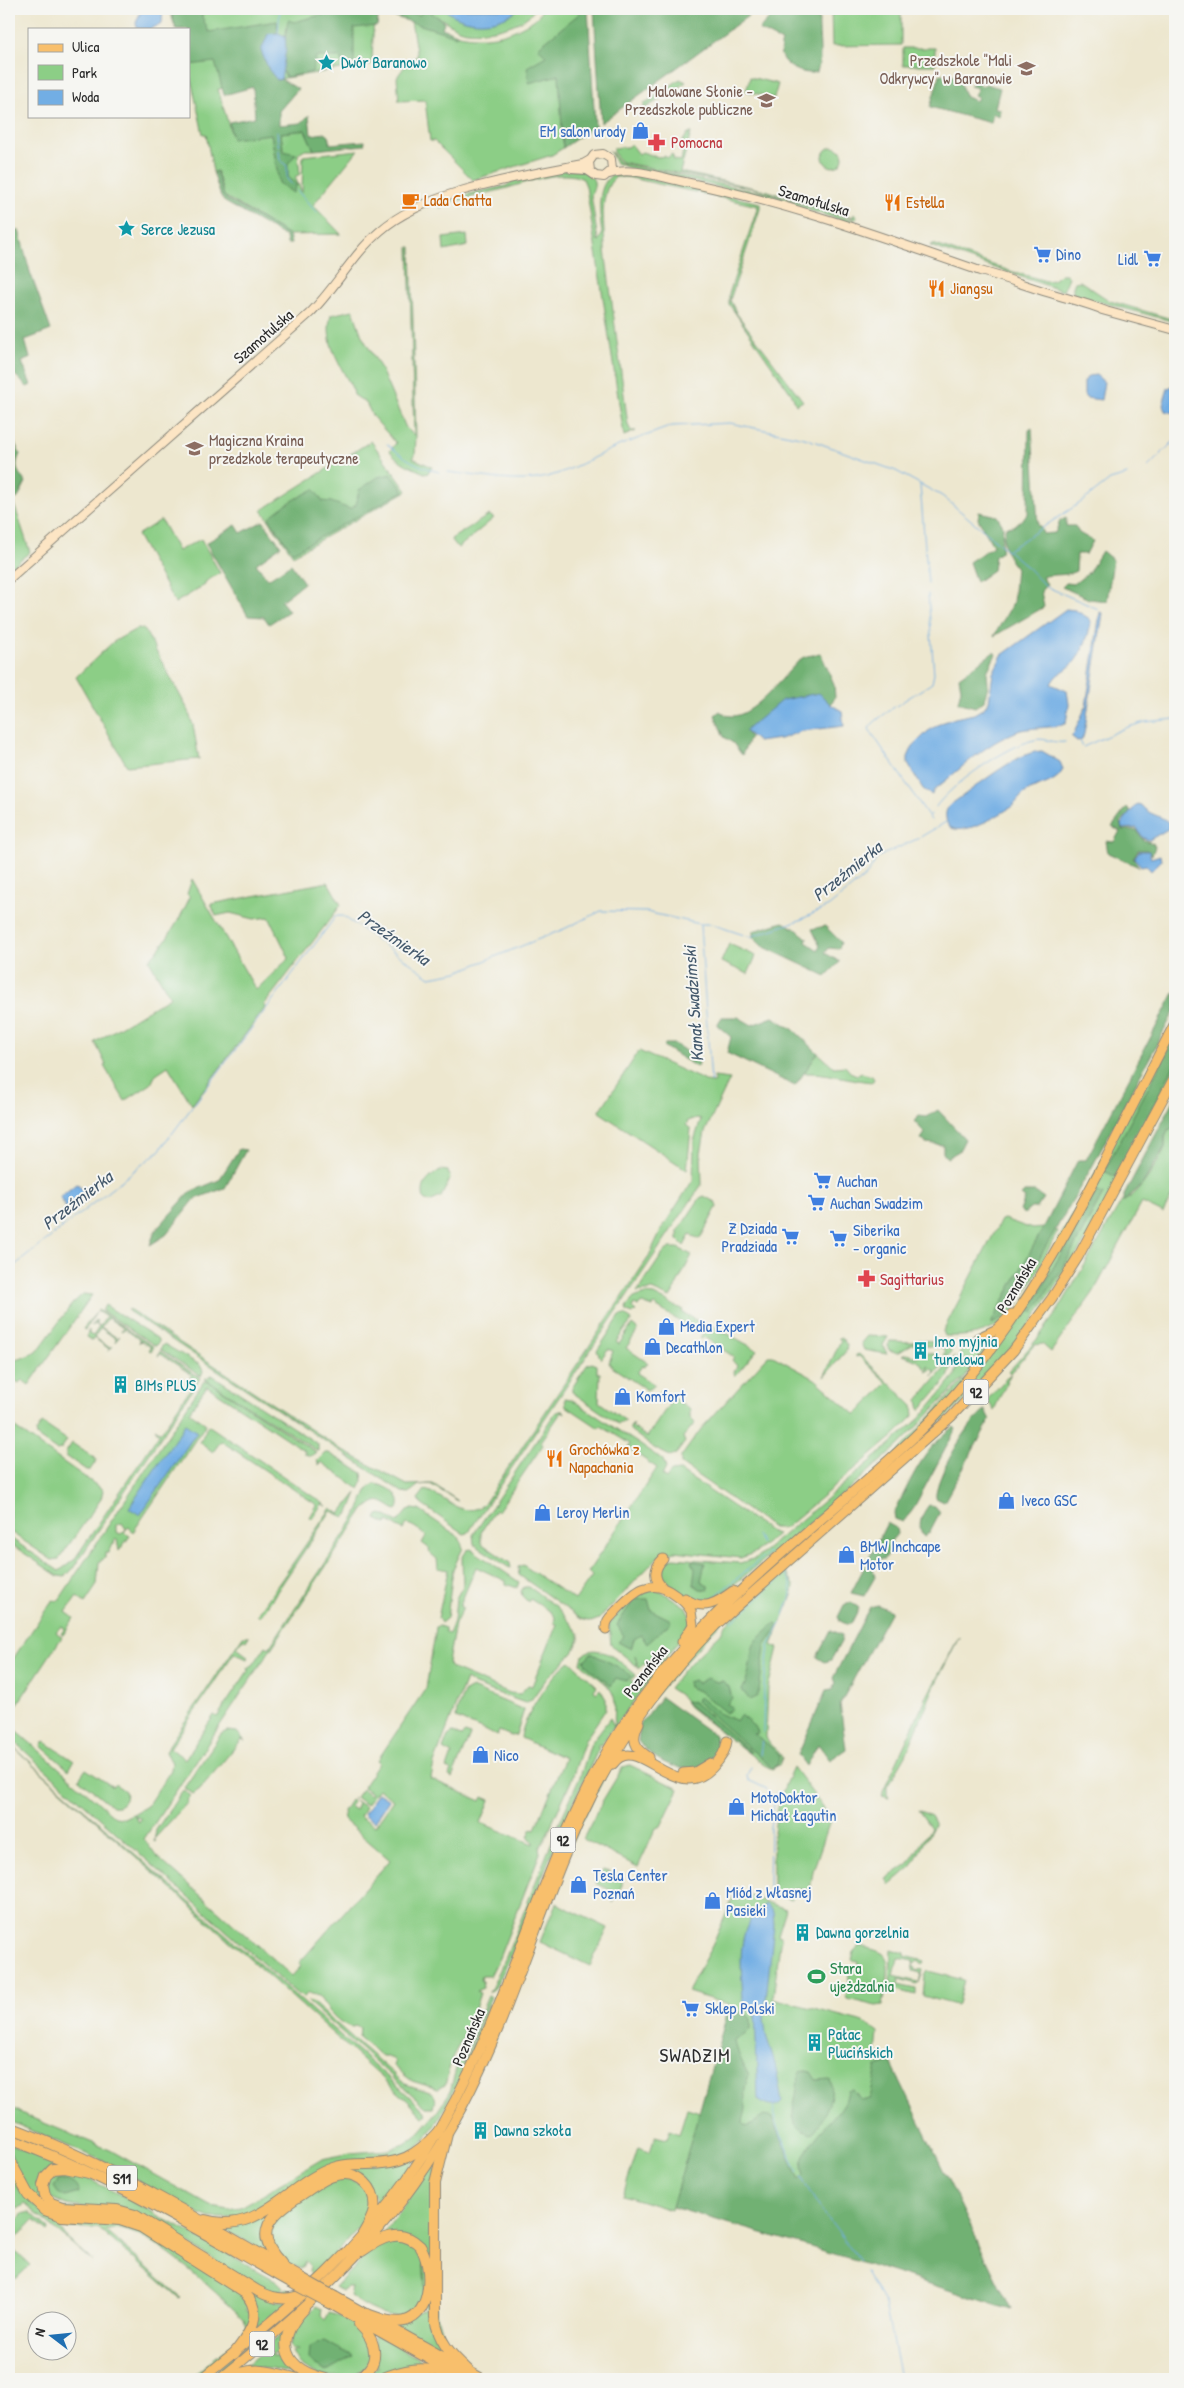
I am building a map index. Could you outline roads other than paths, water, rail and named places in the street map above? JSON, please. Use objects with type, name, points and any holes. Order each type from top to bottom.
[{"type":"highway","name":"S11","points":[[9,2127],[82,2158],[184,2213],[298,2279],[331,2300],[347,2313],[471,2377]]},
{"type":"highway","points":[[184,2213],[217,2224],[245,2221],[326,2170],[342,2165],[402,2160],[414,2154],[442,2134]]},
{"type":"highway","points":[[442,2134],[435,2183],[435,2318],[443,2343],[471,2377]]},
{"type":"highway","name":"S11","points":[[9,2139],[90,2173],[298,2279]]},
{"type":"highway","points":[[9,2159],[28,2194],[45,2210],[62,2216],[120,2220],[141,2227],[245,2293],[253,2305],[255,2322],[251,2331],[234,2354]]},
{"type":"highway","points":[[90,2173],[65,2168],[53,2169],[44,2179],[42,2188],[44,2196],[56,2206],[111,2209],[135,2215],[271,2297],[284,2299],[305,2293]]},
{"type":"highway","points":[[298,2279],[270,2249],[267,2242],[268,2226],[273,2216],[280,2209],[325,2179],[338,2174],[357,2176],[367,2184],[373,2195],[374,2209],[362,2234]]},
{"type":"highway","points":[[362,2251],[385,2238],[401,2235],[420,2246],[427,2264],[425,2299],[421,2309],[414,2316],[405,2321],[395,2322],[367,2314]]},
{"type":"highway","name":"S11","points":[[331,2300],[367,2314],[471,2377]]},
{"type":"highway","points":[[304,2309],[287,2335],[287,2355],[299,2370],[326,2379]]},
{"type":"highway","points":[[347,2313],[367,2331],[374,2349],[370,2367],[355,2379]]},
{"type":"highway","points":[[381,2379],[408,2369],[422,2368],[471,2377]]},
{"type":"highway","points":[[226,2379],[239,2373],[256,2370],[298,2379]]},
{"type":"main road","name":"Poznańska","points":[[202,2379],[305,2293],[362,2234],[404,2184],[442,2134],[482,2044],[576,1808],[611,1744],[656,1679],[708,1622],[766,1568],[890,1460],[938,1414],[982,1364],[1025,1302],[1089,1187],[1175,1023]]},
{"type":"main road","name":"Poznańska","points":[[220,2379],[304,2309],[362,2251],[404,2200],[484,2062],[564,1858],[595,1789],[623,1741],[646,1707],[681,1662],[715,1626],[951,1417],[1012,1352],[1048,1305],[1078,1257],[1175,1076]]},
{"type":"main road","points":[[978,1338],[997,1329],[1025,1302]]},
{"type":"main road","points":[[656,1679],[668,1658],[688,1635],[693,1621],[688,1606],[659,1584],[656,1570],[663,1559]]},
{"type":"main road","points":[[630,1589],[642,1582],[671,1586],[695,1604],[707,1606],[716,1603],[766,1568]]},
{"type":"main road","points":[[606,1629],[608,1619],[635,1592],[659,1584]]},
{"type":"main road","points":[[595,1789],[616,1760],[625,1754],[640,1757],[674,1777],[691,1779],[709,1771],[724,1753],[727,1741],[708,1765],[691,1773],[680,1773],[662,1766],[641,1752],[635,1743],[635,1730],[646,1707]]},
{"type":"street","points":[[600,154],[611,159],[612,168],[609,174],[599,177],[590,171],[590,160],[600,154]]},
{"type":"street","name":"Szamotulska","points":[[611,159],[616,165],[636,172],[720,189],[792,207],[1002,280],[1024,284],[1066,298],[1071,302],[1175,330]]},
{"type":"street","name":"Szamotulska","points":[[9,579],[309,314],[333,288],[368,243],[391,222],[408,211],[433,201],[516,176],[586,163],[590,160]]},
{"type":"street","name":"Szamotulska","points":[[560,168],[590,171]]},
{"type":"street","name":"Szamotulska","points":[[609,174],[614,172],[636,172]]},
{"type":"water","points":[[150,9],[163,9],[162,23],[153,28],[137,28],[136,23],[140,13]]},
{"type":"water","points":[[444,9],[518,9],[500,19],[481,22],[461,19]]},
{"type":"water","points":[[278,33],[285,36],[286,49],[281,79],[277,80],[269,70],[261,51],[268,34]]},
{"type":"water","points":[[1096,375],[1104,382],[1101,400],[1086,398],[1084,395],[1084,382],[1088,376]]},
{"type":"water","points":[[1175,385],[1175,413],[1165,411],[1163,405],[1168,388]]},
{"type":"water","points":[[1066,609],[1075,610],[1090,619],[1091,622],[1080,654],[1068,668],[1056,676],[1051,684],[1067,691],[1069,704],[1066,723],[1058,726],[1018,731],[1006,736],[973,758],[933,791],[932,795],[923,789],[908,764],[908,757],[913,746],[927,732],[941,723],[974,714],[984,708],[989,701],[993,673],[1002,655]]},
{"type":"water","points":[[1100,612],[1103,613],[1084,734],[1082,740],[1077,741],[1071,736],[1086,706]]},
{"type":"water","points":[[819,693],[830,704],[842,711],[844,726],[802,731],[780,739],[758,742],[745,731],[782,700]]},
{"type":"water","points":[[1042,751],[1060,762],[1063,769],[1056,778],[1030,790],[1021,796],[1011,807],[975,826],[955,829],[949,826],[946,814],[951,804],[995,772],[1020,757]]},
{"type":"water","points":[[1137,804],[1166,820],[1169,823],[1168,829],[1149,840],[1143,838],[1137,828],[1122,829],[1121,824]]},
{"type":"water","points":[[1139,851],[1149,851],[1151,858],[1160,855],[1161,861],[1151,871],[1146,865],[1141,866],[1134,858]]},
{"type":"water","points":[[76,1184],[79,1185],[87,1198],[86,1201],[72,1210],[66,1208],[60,1197]]},
{"type":"water","points":[[185,1424],[197,1432],[140,1515],[129,1508]]},
{"type":"water","points":[[378,1793],[389,1800],[374,1822],[364,1814]]},
{"type":"water","points":[[766,1904],[773,1912],[774,1925],[764,2018],[766,2035],[775,2064],[782,2101],[774,2106],[764,2104],[758,2099],[755,2010],[743,2001],[741,1961],[744,1935],[748,1924],[755,1913]]},
{"type":"waterway","points":[[278,33],[280,9]]},
{"type":"waterway","points":[[277,131],[280,160],[287,166],[287,179],[317,213]]},
{"type":"waterway","points":[[629,442],[672,426],[730,423],[805,438],[896,471],[942,496],[1024,564],[1045,586],[1098,609]]},
{"type":"waterway","points":[[1148,467],[1175,440]]},
{"type":"waterway","points":[[448,472],[503,479],[536,479],[570,469],[626,443]]},
{"type":"waterway","points":[[387,444],[411,461],[439,472]]},
{"type":"waterway","points":[[1008,550],[1083,501],[1110,480],[1127,475]]},
{"type":"waterway","points":[[920,485],[928,584]]},
{"type":"waterway","points":[[9,491],[11,497]]},
{"type":"waterway","points":[[928,594],[934,674],[932,683],[887,712],[872,724],[869,729],[929,817]]},
{"type":"waterway","name":"Przeźmierka","points":[[1080,741],[1083,747],[1125,728],[1145,722],[1175,719]]},
{"type":"waterway","name":"Przeźmierka","points":[[935,808],[942,799],[966,778],[1009,750],[1038,739],[1065,742]]},
{"type":"waterway","name":"Przeźmierka","points":[[931,814],[929,817],[931,820]]},
{"type":"waterway","name":"Przeźmierka","points":[[9,1270],[159,1151],[336,916],[343,916],[430,977],[457,972],[564,929],[601,911],[646,912],[700,924],[711,924],[750,937],[800,920],[829,906],[866,876],[878,857],[917,839],[946,822]]},
{"type":"waterway","name":"Kanał Swadzimski","points":[[700,925],[711,1082]]},
{"type":"waterway","name":"Kanał Swadzimski","points":[[757,1535],[761,1543]]},
{"type":"waterway","points":[[698,1598],[711,1599],[768,1553]]},
{"type":"waterway","name":"Kanał Swadzimski","points":[[763,1733],[764,1685],[769,1646],[781,1624],[791,1595],[791,1582],[784,1573]]},
{"type":"waterway","points":[[732,1622],[785,1574]]},
{"type":"waterway","name":"Kanał Swadzimski","points":[[760,1755],[762,1740]]},
{"type":"waterway","name":"Kanał Swadzimski","points":[[751,1767],[747,1775],[748,1780],[767,1789]]},
{"type":"waterway","name":"Kanał Swadzimski","points":[[769,1894],[770,1827],[776,1793]]},
{"type":"waterway","name":"Kanał Swadzimski","points":[[773,2106],[786,2148],[798,2172]]},
{"type":"waterway","name":"Kanał Swadzimski","points":[[801,2177],[817,2204],[859,2260]]},
{"type":"waterway","name":"Kanał Swadzimski","points":[[866,2272],[885,2304],[900,2379]]},
{"type":"place","name":"Dwór Baranowo","points":[[327,62]]},
{"type":"place","name":"Przedszkole \"Mali Odkrywcy\" w Baranowie","points":[[1026,69]]},
{"type":"place","name":"Malowane Słonie - Przedszkole publiczne","points":[[767,100]]},
{"type":"place","name":"EM salon urody","points":[[640,131]]},
{"type":"place","name":"Pomocna","points":[[657,142]]},
{"type":"place","name":"Lada Chatta","points":[[410,200]]},
{"type":"place","name":"Estella","points":[[892,202]]},
{"type":"place","name":"Serce Jezusa","points":[[127,229]]},
{"type":"place","name":"Dino","points":[[1042,254]]},
{"type":"place","name":"Lidl","points":[[1152,259]]},
{"type":"place","name":"Jiangsu","points":[[936,288]]},
{"type":"place","name":"Magiczna Kraina przedzkole terapeutyczne","points":[[195,449]]},
{"type":"place","name":"Auchan","points":[[823,1181]]},
{"type":"place","name":"Auchan Swadzim","points":[[816,1203]]},
{"type":"place","name":"Z Dziada Pradziada","points":[[791,1237]]},
{"type":"place","name":"Siberika - organic","points":[[839,1239]]},
{"type":"place","name":"Sagittarius","points":[[866,1279]]},
{"type":"place","name":"Media Expert","points":[[666,1326]]},
{"type":"place","name":"Decathlon","points":[[652,1347]]},
{"type":"place","name":"Imo myjnia tunelowa","points":[[920,1350]]},
{"type":"place","name":"BIMs PLUS","points":[[121,1385]]},
{"type":"place","name":"Komfort","points":[[622,1396]]},
{"type":"place","name":"Grochówka z Napachania","points":[[555,1458]]},
{"type":"place","name":"Iveco GSC","points":[[1007,1500]]},
{"type":"place","name":"Leroy Merlin","points":[[543,1512]]},
{"type":"place","name":"BMW Inchcape Motor","points":[[846,1555]]},
{"type":"place","name":"Nico","points":[[480,1755]]},
{"type":"place","name":"MotoDoktor Michał Łagutin","points":[[737,1806]]},
{"type":"place","name":"Tesla Center Poznań","points":[[579,1884]]},
{"type":"place","name":"Miód z Własnej Pasieki","points":[[712,1901]]},
{"type":"place","name":"Dawna gorzelnia","points":[[802,1932]]},
{"type":"place","name":"Stara ujeżdzalnia","points":[[816,1977]]},
{"type":"place","name":"Sklep Polski","points":[[691,2008]]},
{"type":"place","name":"Pałac Plucińskich","points":[[814,2043]]},
{"type":"place","name":"Dawna szkoła","points":[[480,2130]]},
{"type":"district","name":"SWADZIM","points":[[695,2055]]}]
